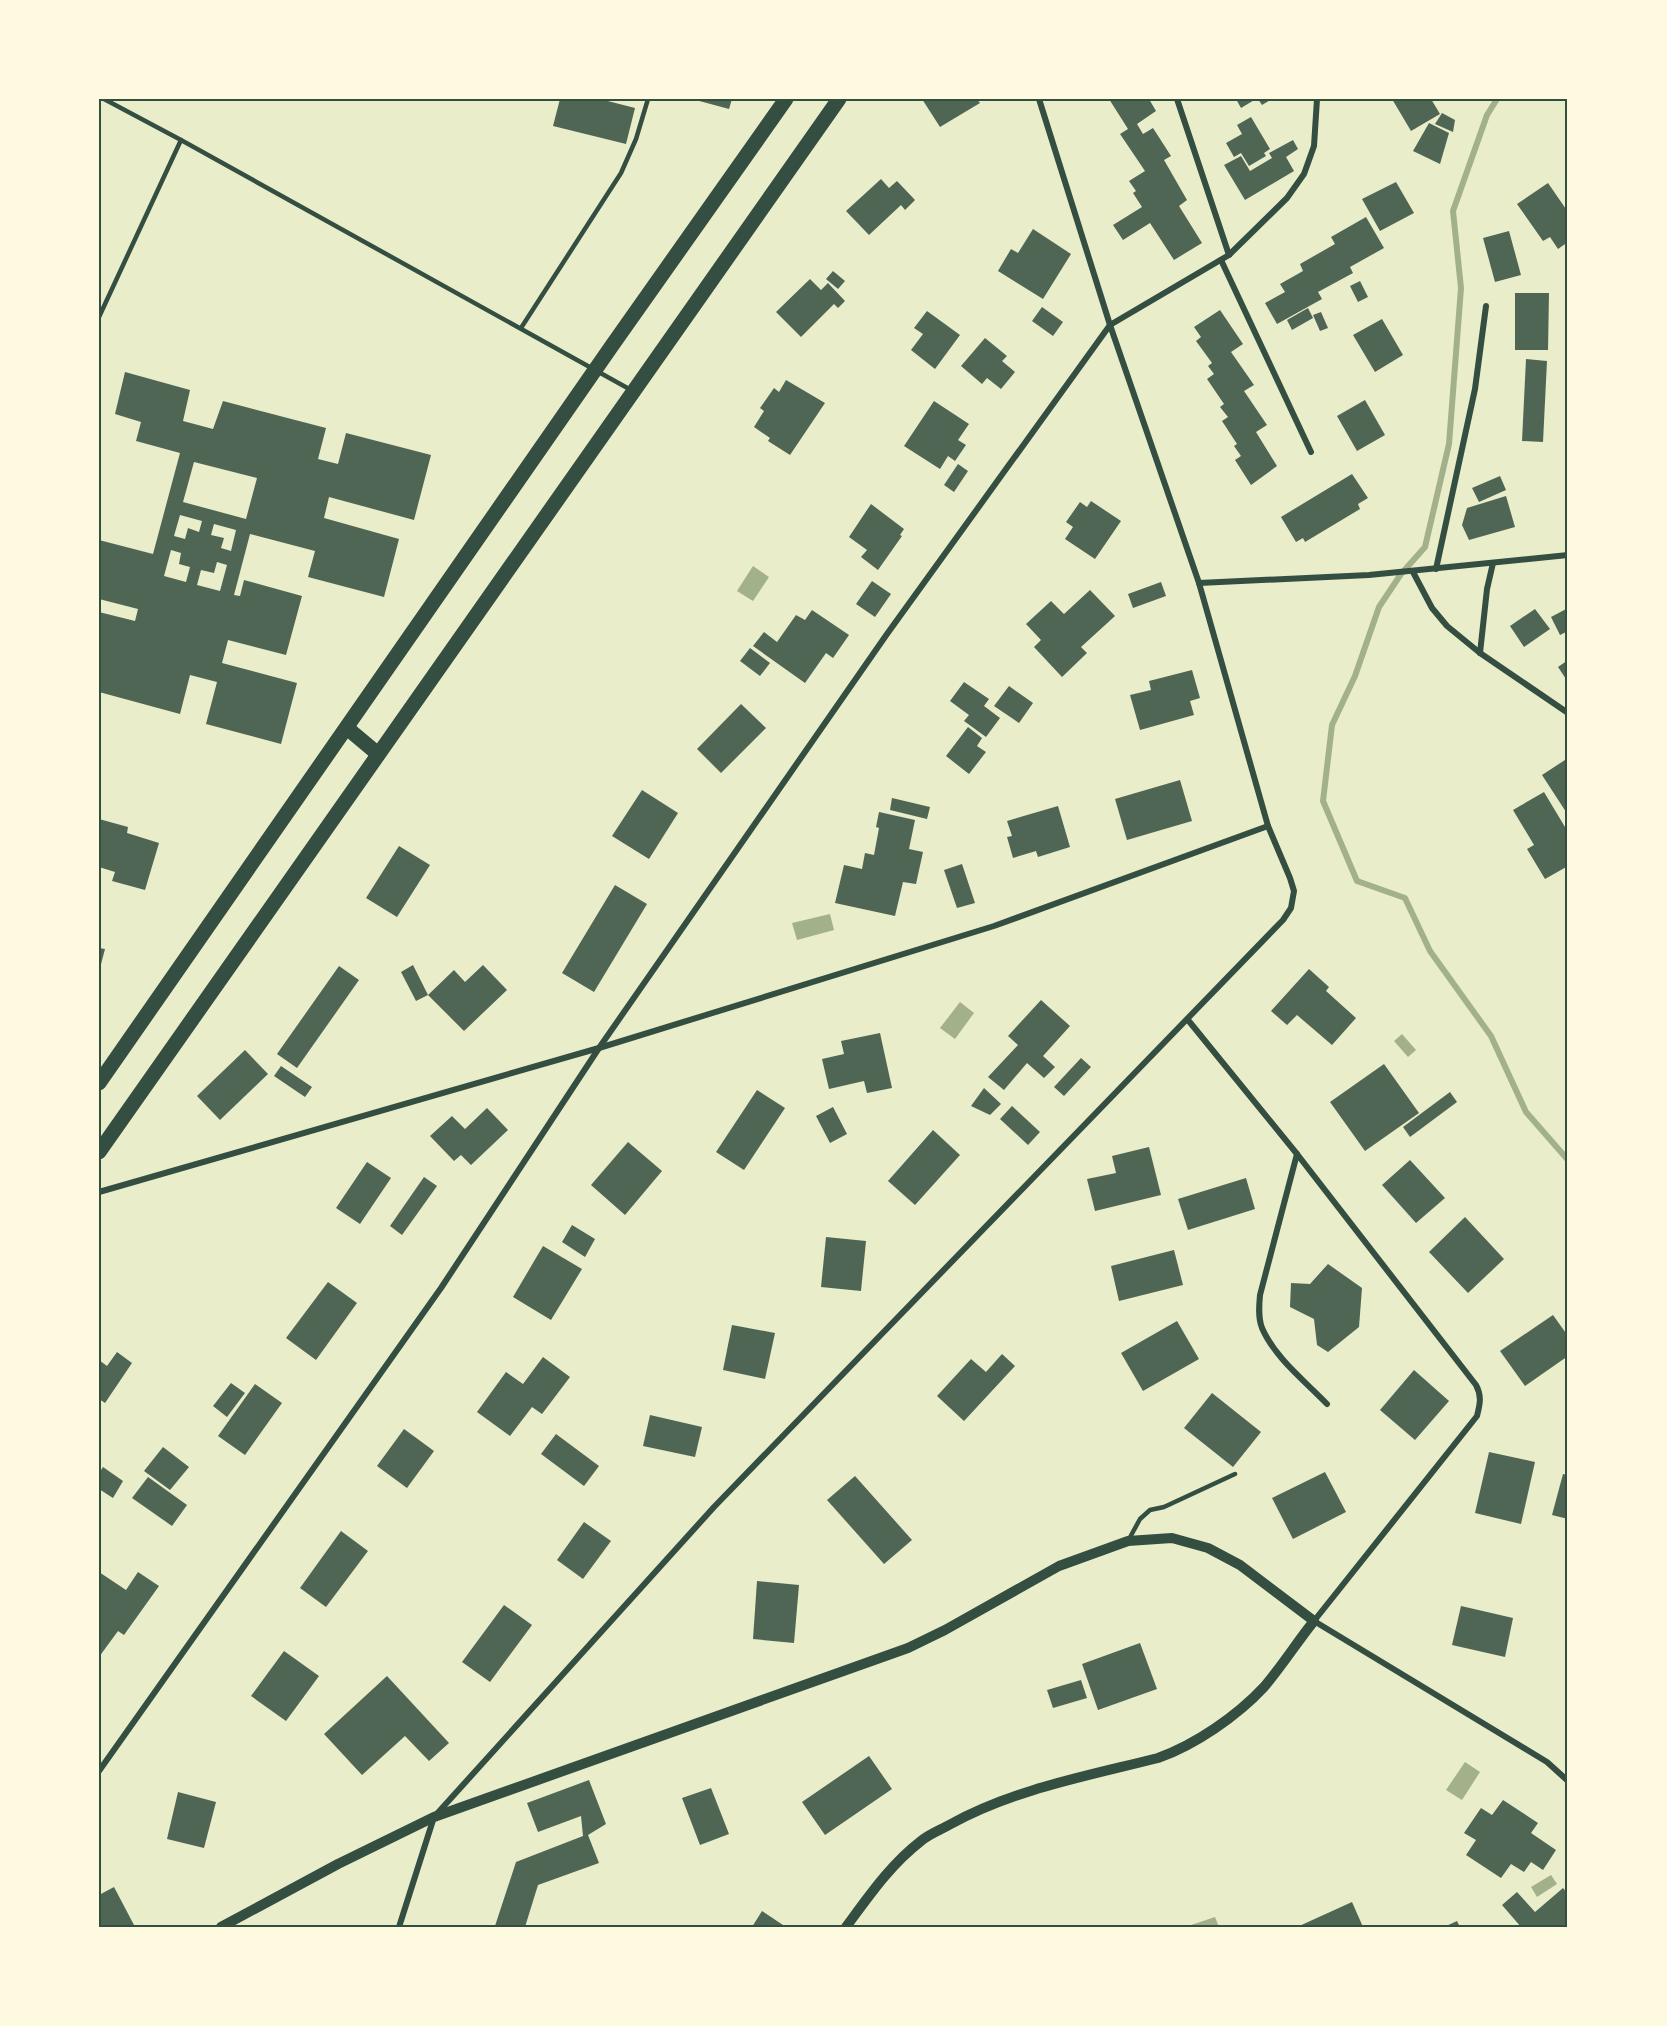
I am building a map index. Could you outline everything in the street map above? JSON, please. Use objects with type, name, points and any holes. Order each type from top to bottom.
[{"type":"main road","points":[[99,1083],[595,369],[786,99]]},
{"type":"main road","points":[[99,1152],[839,99]]},
{"type":"main road","points":[[347,728],[378,754]]},
{"type":"street","points":[[399,1927],[434,1817],[730,1490],[1188,1020],[1283,920],[1291,908],[1294,891],[1268,826],[1199,583],[1110,325],[1039,99]]},
{"type":"street","points":[[1177,99],[1229,255]]},
{"type":"street","points":[[99,1771],[441,1288],[598,1048],[887,634],[1110,325],[1229,255],[1287,198],[1304,174],[1314,146],[1317,99]]},
{"type":"street","points":[[1221,260],[1311,452]]},
{"type":"street","points":[[1436,569],[1475,389],[1486,306]]},
{"type":"street","points":[[1199,583],[1410,572],[1568,555]]},
{"type":"street","points":[[1480,653],[1486,597],[1493,562]]},
{"type":"street","points":[[1410,572],[1432,608],[1447,626],[1480,653],[1568,713]]},
{"type":"street","points":[[99,1192],[598,1048],[994,926],[1268,826]]},
{"type":"street","points":[[846,1927],[886,1872],[922,1840],[962,1818],[997,1801],[1168,1755],[1178,1751],[1239,1711],[1264,1687],[1477,1416],[1480,1393],[1476,1385],[1297,1154],[1188,1020]]},
{"type":"street","points":[[1297,1154],[1260,1295],[1259,1312],[1262,1327],[1274,1349],[1327,1404]]},
{"type":"street","points":[[220,1927],[338,1864],[434,1817],[908,1648],[945,1630],[1059,1566],[1128,1541],[1172,1538],[1208,1548],[1240,1565],[1314,1621],[1547,1762],[1568,1781]]},
{"type":"lane","points":[[104,99],[634,392]]},
{"type":"lane","points":[[521,328],[621,173],[636,139],[648,99]]},
{"type":"lane","points":[[99,317],[181,140]]},
{"type":"lane","points":[[1128,1541],[1140,1519],[1150,1510],[1164,1507],[1235,1474]]},
{"type":"shaded area","points":[[753,566],[769,577],[753,601],[737,591]]},
{"type":"shaded area","points":[[830,914],[834,930],[797,940],[792,923]]},
{"type":"shaded area","points":[[960,1002],[974,1013],[955,1039],[940,1028]]},
{"type":"shaded area","points":[[1402,1034],[1416,1050],[1408,1057],[1394,1041]]},
{"type":"shaded area","points":[[1465,1762],[1480,1772],[1462,1800],[1446,1790]]},
{"type":"shaded area","points":[[1551,1875],[1557,1884],[1537,1897],[1531,1887]]},
{"type":"shaded area","points":[[1215,1917],[1219,1927],[1192,1927],[1191,1925]]},
{"type":"building","points":[[560,99],[600,99],[635,108],[626,144],[553,126]]},
{"type":"building","points":[[692,99],[732,99],[729,109]]},
{"type":"building","points":[[922,99],[977,99],[980,103],[940,127]]},
{"type":"building","points":[[1109,99],[1149,99],[1156,111],[1137,124],[1143,134],[1153,128],[1171,156],[1164,160],[1187,200],[1179,206],[1202,243],[1174,260],[1150,223],[1123,240],[1113,225],[1142,207],[1129,181],[1145,171],[1120,134],[1128,129]]},
{"type":"building","points":[[1236,99],[1256,99],[1241,108]]},
{"type":"building","points":[[1258,99],[1272,99],[1262,105]]},
{"type":"building","points":[[1392,99],[1431,99],[1440,114],[1411,131]]},
{"type":"building","points":[[1442,113],[1455,120],[1453,132],[1435,124]]},
{"type":"building","points":[[1251,117],[1270,149],[1264,153],[1266,156],[1249,166],[1241,153],[1234,157],[1226,143],[1242,134],[1237,125]]},
{"type":"building","points":[[1429,123],[1449,133],[1440,164],[1413,151]]},
{"type":"building","points":[[1293,140],[1298,149],[1286,157],[1294,171],[1245,200],[1224,165],[1241,156],[1250,171],[1272,158],[1269,153]]},
{"type":"building","points":[[881,179],[889,188],[897,181],[915,200],[905,210],[901,205],[869,235],[846,211]]},
{"type":"building","points":[[1396,182],[1414,213],[1380,231],[1362,199]]},
{"type":"building","points":[[1548,183],[1568,212],[1568,225],[1565,227],[1568,231],[1568,242],[1558,249],[1550,237],[1543,241],[1517,204]]},
{"type":"building","points":[[1366,217],[1384,248],[1350,267],[1353,273],[1318,292],[1322,299],[1277,324],[1265,303],[1285,292],[1280,284],[1303,271],[1300,264],[1335,244],[1331,237]]},
{"type":"building","points":[[1033,229],[1071,254],[1043,299],[998,271],[1011,249],[1018,253]]},
{"type":"building","points":[[1509,231],[1521,275],[1495,282],[1483,238]]},
{"type":"building","points":[[833,271],[845,281],[838,289],[826,279]]},
{"type":"building","points":[[810,279],[821,290],[828,283],[845,301],[838,308],[834,304],[801,337],[776,312]]},
{"type":"building","points":[[1360,281],[1368,297],[1358,302],[1350,286]]},
{"type":"building","points":[[1515,293],[1549,293],[1548,350],[1515,350]]},
{"type":"building","points":[[1042,307],[1063,322],[1053,336],[1032,321]]},
{"type":"building","points":[[1308,308],[1313,318],[1292,330],[1287,320]]},
{"type":"building","points":[[1220,310],[1243,344],[1231,352],[1254,385],[1244,391],[1267,425],[1256,432],[1277,466],[1251,485],[1235,460],[1241,456],[1234,446],[1237,444],[1222,421],[1228,417],[1220,407],[1224,404],[1207,379],[1214,374],[1208,366],[1212,363],[1196,341],[1201,337],[1194,327]]},
{"type":"building","points":[[927,311],[960,335],[935,369],[911,350],[923,334],[914,328]]},
{"type":"building","points":[[1321,312],[1328,328],[1320,331],[1313,315]]},
{"type":"building","points":[[1382,319],[1403,355],[1375,372],[1353,335]]},
{"type":"building","points":[[985,338],[1007,356],[1002,361],[1015,372],[1001,389],[987,378],[982,384],[961,366]]},
{"type":"building","points":[[1526,359],[1547,361],[1543,442],[1522,441]]},
{"type":"building","points":[[125,372],[190,390],[183,421],[213,429],[223,401],[326,428],[318,459],[338,464],[346,433],[431,455],[414,520],[329,497],[324,518],[399,539],[384,597],[308,577],[315,551],[250,534],[234,595],[240,596],[244,580],[302,596],[286,655],[228,640],[222,663],[297,683],[281,744],[206,724],[217,682],[190,675],[180,714],[99,692],[99,612],[135,621],[138,609],[99,599],[99,540],[153,554],[180,453],[136,441],[141,422],[115,414]],"holes":[[[194,462],[257,478],[246,519],[183,502]],[[180,515],[202,521],[199,532],[188,528],[185,539],[174,536]],[[214,524],[236,530],[231,551],[221,548],[224,538],[211,535]],[[171,550],[181,553],[179,564],[190,567],[186,582],[164,576]],[[217,562],[227,565],[220,591],[197,585],[201,570],[214,573]]]},
{"type":"building","points":[[786,380],[825,403],[790,455],[768,441],[770,438],[754,427],[764,411],[760,408],[774,388],[779,392]]},
{"type":"building","points":[[1365,400],[1385,435],[1357,451],[1337,416]]},
{"type":"building","points":[[934,401],[969,424],[958,440],[966,445],[955,461],[948,456],[940,469],[904,446]]},
{"type":"building","points":[[958,464],[968,471],[954,492],[944,485]]},
{"type":"building","points":[[1352,474],[1368,498],[1358,504],[1360,509],[1305,542],[1303,538],[1296,542],[1281,517]]},
{"type":"building","points":[[1500,476],[1506,490],[1479,502],[1472,488]]},
{"type":"building","points":[[1506,496],[1515,527],[1469,540],[1462,525],[1467,508]]},
{"type":"building","points":[[1091,501],[1121,521],[1095,559],[1065,539],[1073,527],[1066,522],[1080,502],[1087,507]]},
{"type":"building","points":[[871,504],[904,529],[900,535],[902,536],[878,570],[861,557],[867,550],[849,537]]},
{"type":"building","points":[[872,581],[891,594],[875,617],[856,604]]},
{"type":"building","points":[[1161,582],[1166,596],[1133,608],[1128,594]]},
{"type":"building","points":[[1090,590],[1115,616],[1081,647],[1087,653],[1062,677],[1034,647],[1041,640],[1026,624],[1051,601],[1064,614]]},
{"type":"building","points":[[1568,608],[1568,631],[1560,635],[1551,617]]},
{"type":"building","points":[[1535,609],[1550,629],[1524,647],[1510,626]]},
{"type":"building","points":[[812,610],[849,635],[833,658],[826,653],[805,683],[753,646],[764,632],[777,642],[796,615],[805,620]]},
{"type":"building","points":[[750,648],[770,663],[760,676],[740,661]]},
{"type":"building","points":[[1568,660],[1568,682],[1558,667]]},
{"type":"building","points":[[1192,670],[1200,698],[1190,701],[1194,715],[1140,730],[1130,695],[1151,690],[1149,681]]},
{"type":"building","points":[[964,682],[989,699],[984,706],[1000,718],[986,737],[964,721],[969,715],[950,701]]},
{"type":"building","points":[[1009,686],[1033,703],[1019,723],[994,706]]},
{"type":"building","points":[[741,704],[766,728],[721,773],[697,749]]},
{"type":"building","points":[[968,727],[982,738],[977,746],[986,752],[969,774],[946,756]]},
{"type":"building","points":[[1568,758],[1568,815],[1542,775]]},
{"type":"building","points":[[1180,780],[1192,821],[1127,840],[1115,799]]},
{"type":"building","points":[[642,790],[678,813],[649,859],[612,836]]},
{"type":"building","points":[[1544,792],[1568,832],[1568,866],[1545,879],[1527,849],[1534,845],[1513,810]]},
{"type":"building","points":[[892,798],[930,807],[927,819],[890,810]]},
{"type":"building","points":[[1058,806],[1070,847],[1038,857],[1036,851],[1013,858],[1007,837],[1012,836],[1007,821]]},
{"type":"building","points":[[879,812],[915,820],[909,849],[923,852],[916,884],[903,882],[895,916],[835,903],[844,865],[862,869],[865,853],[874,855],[879,828],[876,827]]},
{"type":"building","points":[[99,819],[128,827],[127,833],[159,843],[145,890],[112,881],[115,872],[99,867]]},
{"type":"building","points":[[399,846],[430,865],[397,917],[366,898]]},
{"type":"building","points":[[962,864],[975,903],[957,908],[944,870]]},
{"type":"building","points":[[615,885],[647,904],[594,992],[562,973]]},
{"type":"building","points":[[99,948],[105,949],[100,968],[99,968]]},
{"type":"building","points":[[413,965],[428,995],[416,1001],[401,972]]},
{"type":"building","points":[[483,965],[507,990],[464,1031],[428,995],[454,970],[465,982]]},
{"type":"building","points":[[339,966],[359,980],[297,1068],[277,1054]]},
{"type":"building","points":[[1309,969],[1329,987],[1326,991],[1356,1018],[1332,1045],[1297,1015],[1287,1025],[1271,1011]]},
{"type":"building","points":[[1041,1000],[1070,1026],[1043,1056],[1055,1067],[1044,1078],[1027,1063],[1004,1090],[988,1077],[1018,1045],[1008,1036]]},
{"type":"building","points":[[880,1033],[892,1088],[867,1093],[864,1081],[829,1089],[822,1059],[844,1054],[841,1041]]},
{"type":"building","points":[[245,1050],[268,1074],[220,1120],[197,1096]]},
{"type":"building","points":[[1081,1058],[1091,1067],[1064,1096],[1054,1087]]},
{"type":"building","points":[[1384,1064],[1419,1113],[1365,1151],[1330,1102]]},
{"type":"building","points":[[281,1066],[312,1087],[305,1097],[274,1076]]},
{"type":"building","points":[[984,1088],[1001,1104],[990,1115],[971,1106]]},
{"type":"building","points":[[757,1090],[785,1108],[744,1170],[716,1152]]},
{"type":"building","points":[[1450,1092],[1457,1102],[1410,1137],[1403,1127]]},
{"type":"building","points":[[1012,1106],[1040,1132],[1028,1145],[1000,1119]]},
{"type":"building","points":[[833,1107],[847,1134],[830,1143],[816,1116]]},
{"type":"building","points":[[487,1108],[508,1130],[471,1165],[461,1155],[454,1161],[430,1136],[452,1116],[465,1129]]},
{"type":"building","points":[[933,1130],[960,1155],[915,1205],[888,1181]]},
{"type":"building","points":[[628,1142],[662,1171],[625,1215],[591,1185]]},
{"type":"building","points":[[1149,1147],[1161,1195],[1095,1211],[1087,1179],[1116,1173],[1112,1156]]},
{"type":"building","points":[[1410,1160],[1445,1198],[1416,1223],[1382,1185]]},
{"type":"building","points":[[367,1162],[391,1178],[360,1224],[336,1208]]},
{"type":"building","points":[[424,1177],[437,1186],[402,1235],[390,1226]]},
{"type":"building","points":[[1246,1178],[1255,1209],[1188,1230],[1178,1199]]},
{"type":"building","points":[[1465,1217],[1504,1259],[1468,1293],[1429,1252]]},
{"type":"building","points":[[572,1225],[595,1239],[585,1257],[562,1242]]},
{"type":"building","points":[[826,1237],[866,1241],[861,1291],[821,1287]]},
{"type":"building","points":[[543,1246],[582,1269],[551,1320],[513,1297]]},
{"type":"building","points":[[1174,1250],[1183,1285],[1119,1301],[1111,1266]]},
{"type":"building","points":[[1328,1264],[1362,1288],[1359,1327],[1328,1352],[1317,1345],[1314,1319],[1290,1307],[1291,1283],[1310,1284]]},
{"type":"building","points":[[328,1282],[357,1303],[316,1360],[286,1338]]},
{"type":"building","points":[[1553,1315],[1568,1336],[1568,1356],[1525,1386],[1500,1351]]},
{"type":"building","points":[[1177,1321],[1199,1359],[1143,1391],[1121,1353]]},
{"type":"building","points":[[732,1325],[775,1333],[765,1379],[723,1370]]},
{"type":"building","points":[[117,1352],[132,1363],[105,1403],[99,1399],[99,1360],[107,1366]]},
{"type":"building","points":[[1002,1354],[1015,1366],[964,1421],[937,1396],[971,1359],[986,1372]]},
{"type":"building","points":[[543,1357],[570,1377],[542,1414],[532,1407],[510,1436],[477,1412],[506,1372],[523,1384]]},
{"type":"building","points":[[1414,1370],[1449,1401],[1415,1440],[1380,1410]]},
{"type":"building","points":[[231,1383],[245,1393],[227,1417],[213,1406]]},
{"type":"building","points":[[255,1384],[282,1403],[245,1455],[218,1436]]},
{"type":"building","points":[[1212,1393],[1261,1432],[1233,1467],[1184,1428]]},
{"type":"building","points":[[650,1415],[702,1427],[695,1457],[643,1446]]},
{"type":"building","points":[[404,1429],[434,1451],[407,1488],[377,1466]]},
{"type":"building","points":[[556,1434],[599,1466],[584,1486],[541,1454]]},
{"type":"building","points":[[163,1447],[189,1467],[170,1490],[144,1471]]},
{"type":"building","points":[[1489,1452],[1535,1462],[1521,1524],[1475,1513]]},
{"type":"building","points":[[103,1467],[123,1481],[113,1498],[99,1489],[99,1473]]},
{"type":"building","points":[[1325,1472],[1346,1512],[1293,1539],[1272,1498]]},
{"type":"building","points":[[1563,1474],[1568,1475],[1568,1519],[1552,1515]]},
{"type":"building","points":[[855,1476],[912,1540],[884,1564],[827,1500]]},
{"type":"building","points":[[148,1477],[187,1505],[172,1526],[132,1498]]},
{"type":"building","points":[[584,1522],[611,1541],[583,1579],[557,1560]]},
{"type":"building","points":[[341,1531],[368,1551],[326,1607],[300,1588]]},
{"type":"building","points":[[99,1572],[126,1590],[138,1572],[159,1586],[124,1635],[118,1631],[99,1657]]},
{"type":"building","points":[[757,1581],[799,1585],[794,1643],[753,1639]]},
{"type":"building","points":[[504,1605],[532,1625],[490,1682],[462,1662]]},
{"type":"building","points":[[1461,1606],[1513,1618],[1505,1657],[1452,1645]]},
{"type":"building","points":[[1140,1643],[1157,1689],[1098,1710],[1082,1664]]},
{"type":"building","points":[[284,1651],[319,1676],[286,1721],[251,1696]]},
{"type":"building","points":[[387,1676],[449,1743],[429,1761],[405,1736],[362,1775],[324,1734]]},
{"type":"building","points":[[1081,1680],[1087,1698],[1053,1708],[1047,1690]]},
{"type":"building","points":[[869,1756],[892,1789],[825,1835],[802,1802]]},
{"type":"building","points":[[589,1780],[606,1824],[588,1835],[599,1863],[538,1885],[525,1927],[495,1926],[516,1862],[583,1836],[581,1816],[538,1832],[527,1803]]},
{"type":"building","points":[[711,1788],[729,1834],[700,1845],[682,1798]]},
{"type":"building","points":[[178,1792],[216,1802],[204,1848],[167,1839]]},
{"type":"building","points":[[1503,1800],[1538,1823],[1531,1833],[1556,1850],[1543,1870],[1531,1862],[1524,1872],[1511,1864],[1501,1878],[1466,1855],[1476,1840],[1464,1833],[1481,1808],[1492,1815]]},
{"type":"building","points":[[114,1887],[134,1925],[131,1927],[99,1927],[99,1895]]},
{"type":"building","points":[[1563,1888],[1568,1894],[1568,1927],[1521,1927],[1502,1905],[1517,1892],[1535,1912]]},
{"type":"building","points":[[1352,1902],[1363,1927],[1297,1927]]},
{"type":"building","points":[[762,1911],[786,1927],[752,1927]]},
{"type":"building","points":[[1457,1921],[1460,1927],[1444,1927]]},
{"type":"waterway","points":[[1497,99],[1487,115],[1453,211],[1461,288],[1449,444],[1425,547],[1401,574],[1379,607],[1355,676],[1332,725],[1323,801],[1357,881],[1405,898],[1430,951],[1491,1036],[1526,1112],[1568,1160]]}]
